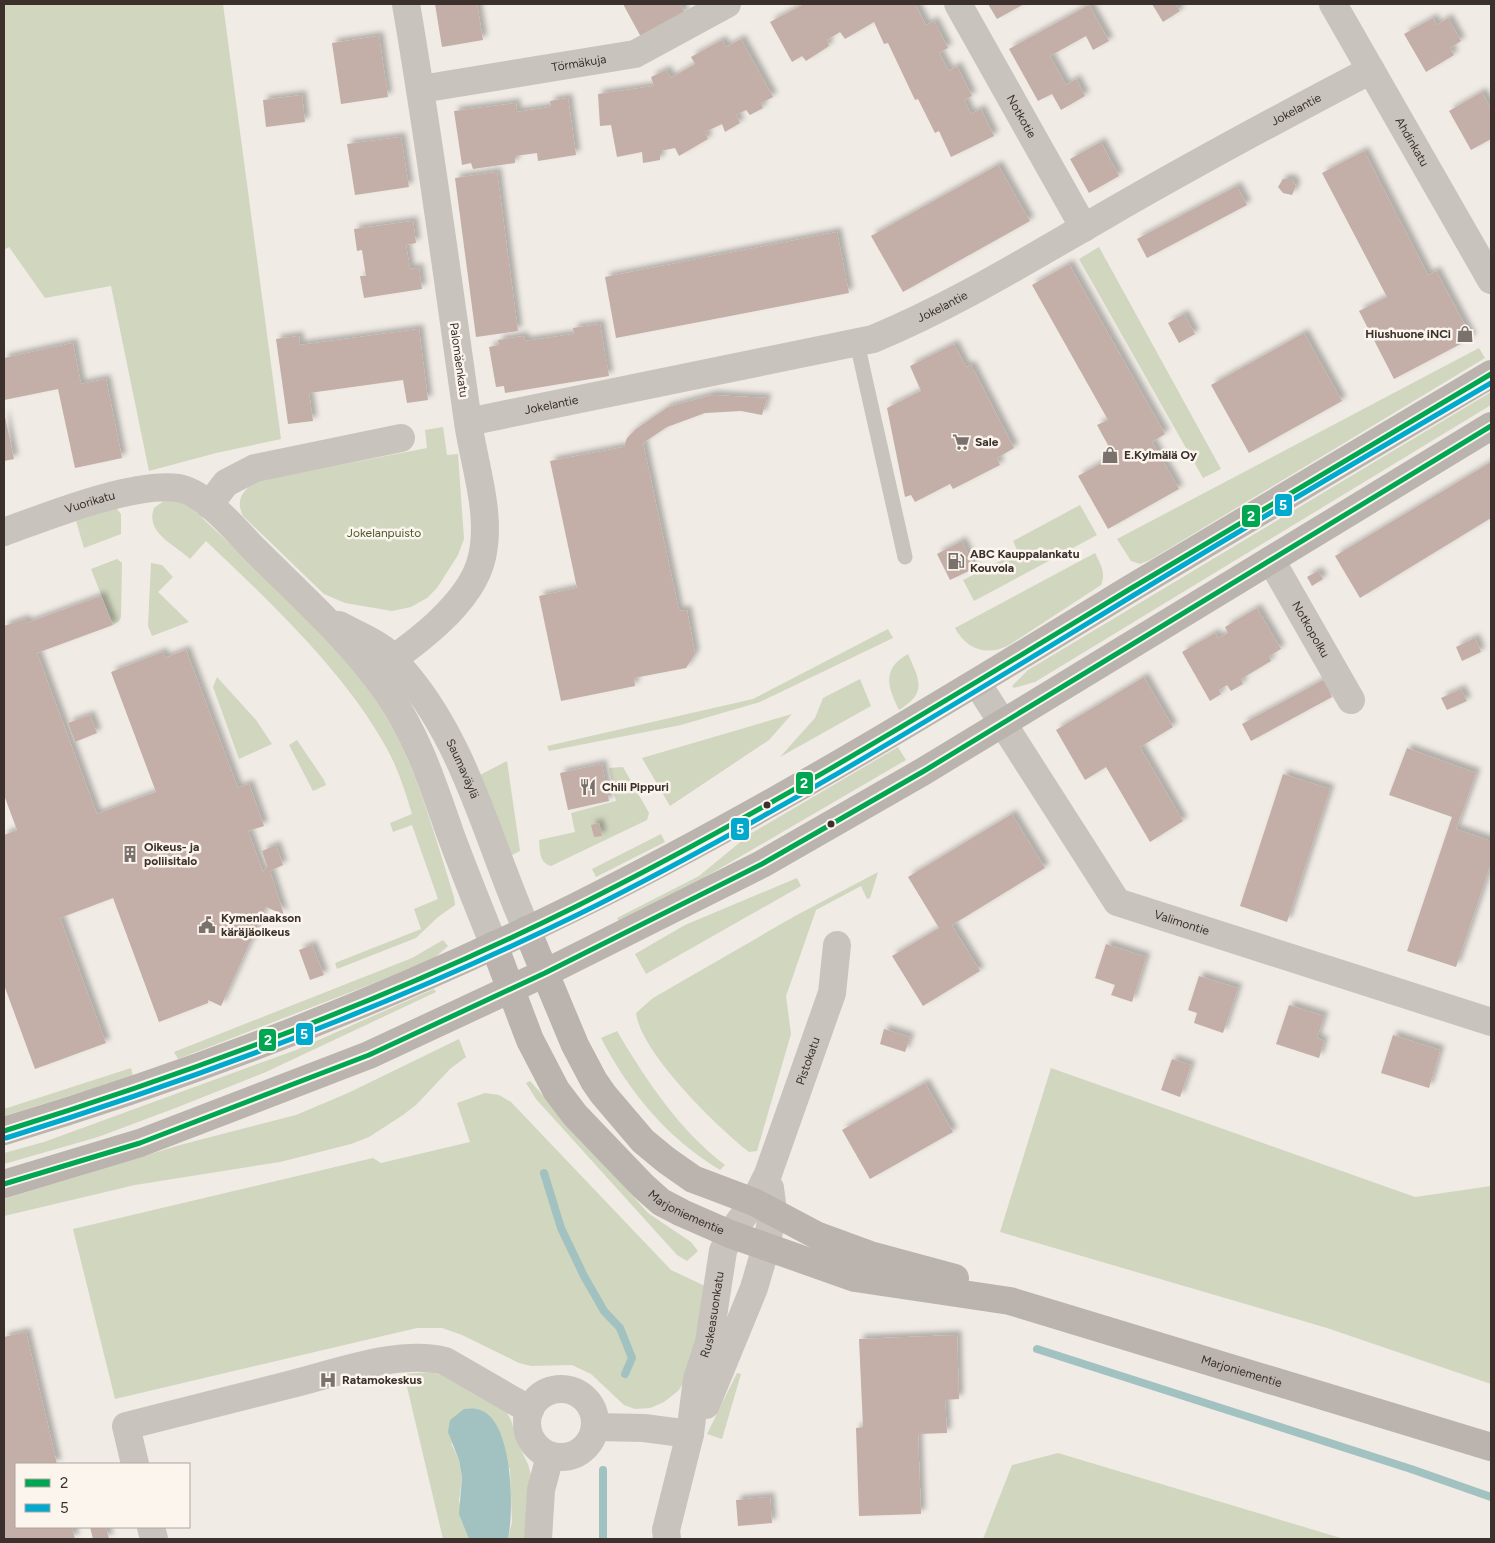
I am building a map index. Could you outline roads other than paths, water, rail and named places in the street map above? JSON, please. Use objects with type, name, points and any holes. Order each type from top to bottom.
[{"type":"main road","points":[[4,1131],[110,1099],[217,1062],[314,1025],[527,930],[762,807],[977,683],[1148,578],[1491,374]]},
{"type":"main road","points":[[4,1184],[140,1143],[369,1055],[545,973],[762,864],[837,822],[1003,723],[1491,426]]},
{"type":"main road","name":"Saumaväylä","points":[[527,930],[545,973]]},
{"type":"main road","name":"Marjoniementie","points":[[494,945],[542,1064],[556,1090],[575,1115],[624,1167],[661,1202],[682,1214],[730,1234],[855,1278],[1010,1301],[1485,1448]]},
{"type":"main road","name":"Marjoniementie","points":[[545,973],[575,1045],[602,1094],[643,1142],[693,1179],[763,1206],[818,1236],[870,1255],[978,1284],[1010,1301]]},
{"type":"street","name":"Palomäenkatu","points":[[383,666],[438,623],[457,602],[474,577],[482,558],[485,533],[483,505],[468,422],[406,4]]},
{"type":"street","name":"Törmäkuja","points":[[420,89],[635,54],[726,4]]},
{"type":"street","name":"Notkotie","points":[[958,4],[1084,228]]},
{"type":"street","name":"Ahdinkatu","points":[[1333,4],[1491,280]]},
{"type":"street","name":"Jokelantie","points":[[468,422],[857,343],[904,326],[1084,228],[1239,140],[1371,70]]},
{"type":"street","points":[[209,505],[226,483],[255,468],[401,438]]},
{"type":"street","name":"Vuorikatu","points":[[4,532],[67,509],[128,493],[154,488],[179,488]]},
{"type":"street","name":"Saumaväylä","points":[[179,488],[188,490],[209,505],[318,613],[434,710],[472,790],[509,890],[527,930]]},
{"type":"street","name":"Notkopolku","points":[[1271,560],[1352,700]]},
{"type":"street","name":"Saumaväylä","points":[[383,666],[397,707],[414,739],[494,945]]},
{"type":"street","name":"Valimontie","points":[[977,683],[1117,902],[1491,1022]]},
{"type":"street","name":"Pistokatu","points":[[766,1247],[763,1206],[768,1174],[832,993],[837,945]]},
{"type":"street","name":"Ruskeasuonkatu","points":[[668,1539],[666,1530],[690,1434],[697,1380],[709,1342],[716,1307],[723,1252],[730,1234],[763,1206]]},
{"type":"street","name":"Ruskeasuonkatu","points":[[690,1434],[713,1392],[754,1288],[766,1247]]},
{"type":"street","points":[[135,1463],[126,1426],[364,1366],[411,1357],[430,1357],[445,1361],[530,1410]]},
{"type":"street","points":[[551,1390],[573,1391],[591,1405],[596,1427],[587,1447],[578,1454],[567,1458],[550,1456],[535,1446],[527,1425],[530,1410],[541,1396],[551,1390]]},
{"type":"street","points":[[596,1427],[644,1428],[690,1434]]},
{"type":"street","points":[[538,1539],[541,1490],[550,1456]]},
{"type":"lane","points":[[857,343],[905,557]]},
{"type":"water","points":[[464,1409],[476,1409],[489,1415],[498,1428],[504,1445],[511,1487],[508,1539],[469,1539],[459,1514],[462,1477],[459,1460],[448,1432],[450,1420]]},
{"type":"waterway","points":[[544,1173],[561,1228],[584,1276],[604,1311],[620,1328],[632,1358],[625,1374]]},
{"type":"waterway","points":[[1037,1349],[1411,1469],[1491,1497]]},
{"type":"waterway","points":[[603,1470],[603,1539]]},
{"type":"place","name":"Hiushuone iNCi","points":[[1465,334]]},
{"type":"place","name":"Sale","points":[[961,442]]},
{"type":"place","name":"E.Kylmälä Oy","points":[[1110,455]]},
{"type":"place","name":"ABC Kauppalankatu Kouvola","points":[[956,561]]},
{"type":"place","name":"Chili Pippuri","points":[[588,787]]},
{"type":"place","name":"Oikeus- ja poliisitalo","points":[[130,854]]},
{"type":"place","name":"Kymenlaakson käräjäoikeus","points":[[207,925]]},
{"type":"place","name":"Ratamokeskus","points":[[328,1380]]},
{"type":"park label","name":"Jokelanpuisto","points":[[384,533]]}]
